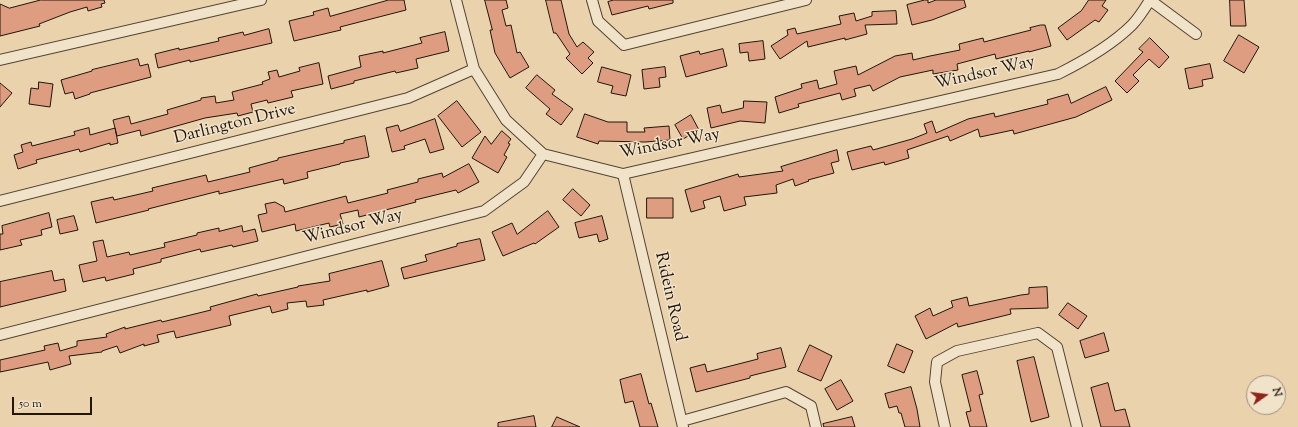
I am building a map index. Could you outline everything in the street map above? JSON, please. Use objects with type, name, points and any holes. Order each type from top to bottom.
[{"type":"street","points":[[0,60],[261,0]]},
{"type":"street","points":[[456,0],[474,69],[506,120],[543,154]]},
{"type":"street","points":[[592,0],[598,21],[624,45],[806,0]]},
{"type":"street","name":"Windsor Way","points":[[0,335],[484,210],[524,182],[543,154],[623,174],[1058,74],[1084,61],[1132,25],[1150,0],[1196,34]]},
{"type":"street","name":"Darlington Drive","points":[[0,201],[408,98],[474,69]]},
{"type":"street","name":"Ridein Road","points":[[623,174],[683,424]]},
{"type":"street","points":[[946,427],[935,382],[937,362],[957,351],[1038,333],[1057,347],[1077,427]]},
{"type":"street","points":[[683,424],[786,392],[811,406],[816,427]]},
{"type":"building","points":[[41,0],[104,0],[105,3],[101,4],[102,7],[88,11],[87,7],[39,24],[40,26],[0,36],[0,4],[9,8]]},
{"type":"building","points":[[389,0],[404,0],[406,10],[340,27],[341,30],[294,41],[289,21],[314,15],[313,12],[328,8],[330,16]]},
{"type":"building","points":[[485,0],[506,0],[508,8],[502,10],[506,26],[511,25],[517,53],[520,52],[529,67],[510,78],[495,53],[490,30],[492,30]]},
{"type":"building","points":[[546,0],[561,0],[569,34],[577,47],[583,42],[594,52],[588,58],[593,63],[582,74],[566,58],[570,54],[556,33],[554,33]]},
{"type":"building","points":[[614,0],[673,0],[673,3],[649,9],[648,6],[612,15],[608,2]]},
{"type":"building","points":[[928,0],[928,3],[936,0],[964,0],[966,7],[932,20],[912,25],[907,5]]},
{"type":"building","points":[[1089,0],[1106,0],[1102,6],[1108,10],[1099,22],[1095,20],[1067,40],[1058,28],[1081,11]]},
{"type":"building","points":[[1230,0],[1244,0],[1246,26],[1231,26]]},
{"type":"building","points":[[896,11],[897,24],[865,25],[867,34],[808,47],[807,41],[780,59],[771,46],[788,35],[787,30],[795,28],[797,34],[841,24],[839,16],[854,13],[856,21],[872,16],[872,12]]},
{"type":"building","points":[[1045,25],[1051,46],[996,59],[995,54],[957,64],[958,70],[933,74],[933,70],[900,77],[873,91],[870,85],[854,89],[856,96],[842,100],[840,93],[798,104],[799,107],[779,113],[775,97],[802,88],[801,84],[817,80],[819,89],[837,84],[834,71],[856,66],[858,75],[895,56],[912,53],[913,60],[960,50],[959,44],[983,38],[984,42],[1031,30],[1030,28]]},
{"type":"building","points":[[269,29],[272,43],[158,68],[155,54],[219,41],[218,38],[243,32],[244,35]]},
{"type":"building","points":[[445,32],[449,51],[416,59],[418,68],[396,73],[395,71],[354,81],[354,83],[331,89],[328,76],[361,67],[359,56],[383,51],[383,53],[422,43],[420,38]]},
{"type":"building","points":[[1239,35],[1259,47],[1244,73],[1224,61]]},
{"type":"building","points":[[1150,38],[1169,57],[1159,68],[1149,59],[1133,75],[1139,81],[1127,93],[1115,81],[1143,52],[1139,49]]},
{"type":"building","points":[[763,41],[765,59],[749,61],[748,52],[740,53],[739,44]]},
{"type":"building","points":[[723,49],[727,66],[686,77],[680,56],[699,51],[700,54]]},
{"type":"building","points":[[138,59],[140,66],[148,64],[151,77],[90,93],[75,99],[73,92],[65,94],[61,80],[92,70]]},
{"type":"building","points":[[319,63],[323,84],[291,91],[293,97],[268,103],[267,100],[251,104],[253,112],[238,116],[237,113],[205,118],[141,136],[140,130],[117,136],[113,120],[129,116],[131,124],[168,114],[167,110],[201,100],[201,98],[215,96],[216,103],[234,100],[232,92],[263,84],[262,82],[270,79],[268,72],[277,70],[279,77],[300,71],[299,68]]},
{"type":"building","points":[[1210,64],[1213,78],[1202,80],[1203,86],[1189,89],[1185,69]]},
{"type":"building","points":[[602,67],[631,75],[626,96],[611,93],[613,86],[598,82]]},
{"type":"building","points":[[665,67],[666,77],[659,78],[660,87],[644,89],[642,70]]},
{"type":"building","points":[[537,75],[555,90],[552,94],[573,109],[561,125],[546,114],[550,109],[526,88]]},
{"type":"building","points":[[39,82],[53,84],[50,107],[29,104],[31,88],[38,89]]},
{"type":"building","points":[[0,83],[12,93],[0,107]]},
{"type":"building","points":[[1106,87],[1112,100],[1076,117],[1014,134],[1013,130],[980,137],[978,129],[950,141],[948,136],[907,150],[909,158],[885,165],[884,162],[852,170],[847,152],[871,146],[873,150],[912,139],[927,133],[924,124],[932,121],[936,133],[968,119],[994,113],[995,117],[1048,104],[1047,100],[1068,94],[1071,103]]},
{"type":"building","points":[[457,101],[481,132],[462,147],[438,116]]},
{"type":"building","points":[[744,101],[767,102],[765,123],[740,121],[711,128],[707,108],[720,105],[722,113],[743,108]]},
{"type":"building","points":[[585,114],[608,122],[627,122],[627,132],[645,132],[644,128],[669,126],[670,140],[645,142],[599,141],[598,144],[577,137]]},
{"type":"building","points":[[691,115],[699,130],[683,139],[675,125]]},
{"type":"building","points":[[435,119],[444,149],[430,153],[425,139],[404,146],[405,149],[392,152],[386,128],[398,125],[400,131]]},
{"type":"building","points":[[89,128],[90,135],[115,128],[118,143],[110,145],[110,143],[80,152],[79,149],[36,160],[37,163],[18,169],[14,155],[23,152],[21,145],[31,142],[32,146],[75,135],[74,132]]},
{"type":"building","points":[[502,131],[511,139],[504,155],[507,157],[498,173],[472,158],[485,136],[491,144]]},
{"type":"building","points":[[365,136],[369,157],[307,172],[308,178],[284,184],[283,179],[219,194],[219,191],[96,223],[91,202],[113,197],[114,200],[153,191],[152,188],[206,175],[208,182],[250,172],[249,168],[278,160],[278,158],[344,143],[344,141]]},
{"type":"building","points":[[837,150],[839,161],[831,163],[834,173],[808,180],[809,181],[795,186],[793,179],[776,185],[777,193],[744,197],[746,205],[724,211],[720,196],[703,201],[705,208],[691,212],[685,190],[738,174],[739,177],[783,171],[781,167]]},
{"type":"building","points":[[469,164],[479,182],[458,193],[456,190],[415,200],[416,202],[359,217],[358,210],[340,214],[343,224],[330,227],[329,223],[296,231],[295,224],[262,232],[258,215],[267,213],[265,204],[275,202],[284,207],[285,212],[346,196],[348,203],[388,193],[387,190],[418,182],[418,179],[442,173],[443,177]]},
{"type":"building","points":[[573,189],[590,205],[581,216],[563,200]]},
{"type":"building","points":[[647,198],[673,198],[673,218],[647,218]]},
{"type":"building","points":[[548,211],[559,227],[535,244],[534,243],[503,256],[492,232],[512,223],[517,234]]},
{"type":"building","points":[[49,213],[52,227],[41,230],[42,235],[20,240],[22,245],[0,250],[0,234],[3,234],[2,226]]},
{"type":"building","points":[[74,216],[78,230],[60,234],[57,220]]},
{"type":"building","points":[[602,216],[608,239],[599,242],[597,234],[579,238],[575,223]]},
{"type":"building","points":[[242,226],[243,232],[255,229],[258,241],[201,252],[200,249],[161,259],[161,262],[133,269],[134,274],[106,281],[105,277],[83,282],[79,265],[97,261],[93,242],[103,240],[107,257],[129,252],[130,255],[165,247],[164,243],[197,235],[197,233],[219,228],[219,231]]},
{"type":"building","points":[[480,239],[485,260],[404,279],[401,268],[427,261],[425,255],[457,246],[457,244]]},
{"type":"building","points":[[382,261],[389,286],[367,292],[367,290],[323,300],[324,305],[307,307],[306,301],[287,303],[288,309],[272,313],[270,306],[229,316],[231,325],[176,338],[174,331],[157,335],[159,342],[144,346],[144,344],[120,353],[117,346],[102,352],[69,356],[71,364],[50,370],[48,362],[0,372],[0,360],[45,350],[44,346],[58,343],[60,351],[77,346],[77,341],[107,337],[106,334],[125,327],[125,329],[161,320],[162,322],[211,310],[210,307],[257,294],[258,296],[298,286],[330,281],[329,274]]},
{"type":"building","points":[[52,271],[54,281],[64,279],[66,291],[0,307],[0,282]]},
{"type":"building","points":[[1047,287],[1048,308],[1010,309],[1011,314],[958,327],[957,323],[926,339],[915,316],[930,308],[933,316],[953,307],[951,301],[967,297],[969,306],[1029,294],[1029,288]]},
{"type":"building","points":[[1068,303],[1087,316],[1078,329],[1059,315]]},
{"type":"building","points":[[1104,333],[1109,351],[1085,358],[1080,341]]},
{"type":"building","points":[[897,344],[913,351],[904,373],[888,366]]},
{"type":"building","points":[[810,345],[832,356],[821,381],[798,371]]},
{"type":"building","points":[[781,348],[786,367],[696,392],[690,368],[705,364],[707,372],[758,359],[757,354]]},
{"type":"building","points":[[1034,357],[1049,417],[1031,422],[1017,361]]},
{"type":"building","points":[[977,371],[983,394],[979,395],[987,427],[970,427],[966,412],[971,411],[962,375]]},
{"type":"building","points":[[641,374],[649,404],[651,403],[658,427],[640,427],[633,401],[625,403],[620,380]]},
{"type":"building","points":[[841,380],[853,401],[837,410],[825,389]]},
{"type":"building","points":[[1108,383],[1115,411],[1125,409],[1130,427],[1101,427],[1091,388]]},
{"type":"building","points":[[911,387],[920,427],[905,427],[901,413],[899,413],[897,406],[889,408],[885,394]]},
{"type":"building","points":[[534,416],[536,427],[498,427],[498,423]]},
{"type":"building","points":[[557,417],[580,427],[552,427]]},
{"type":"building","points":[[852,417],[855,427],[824,427],[823,424]]}]
